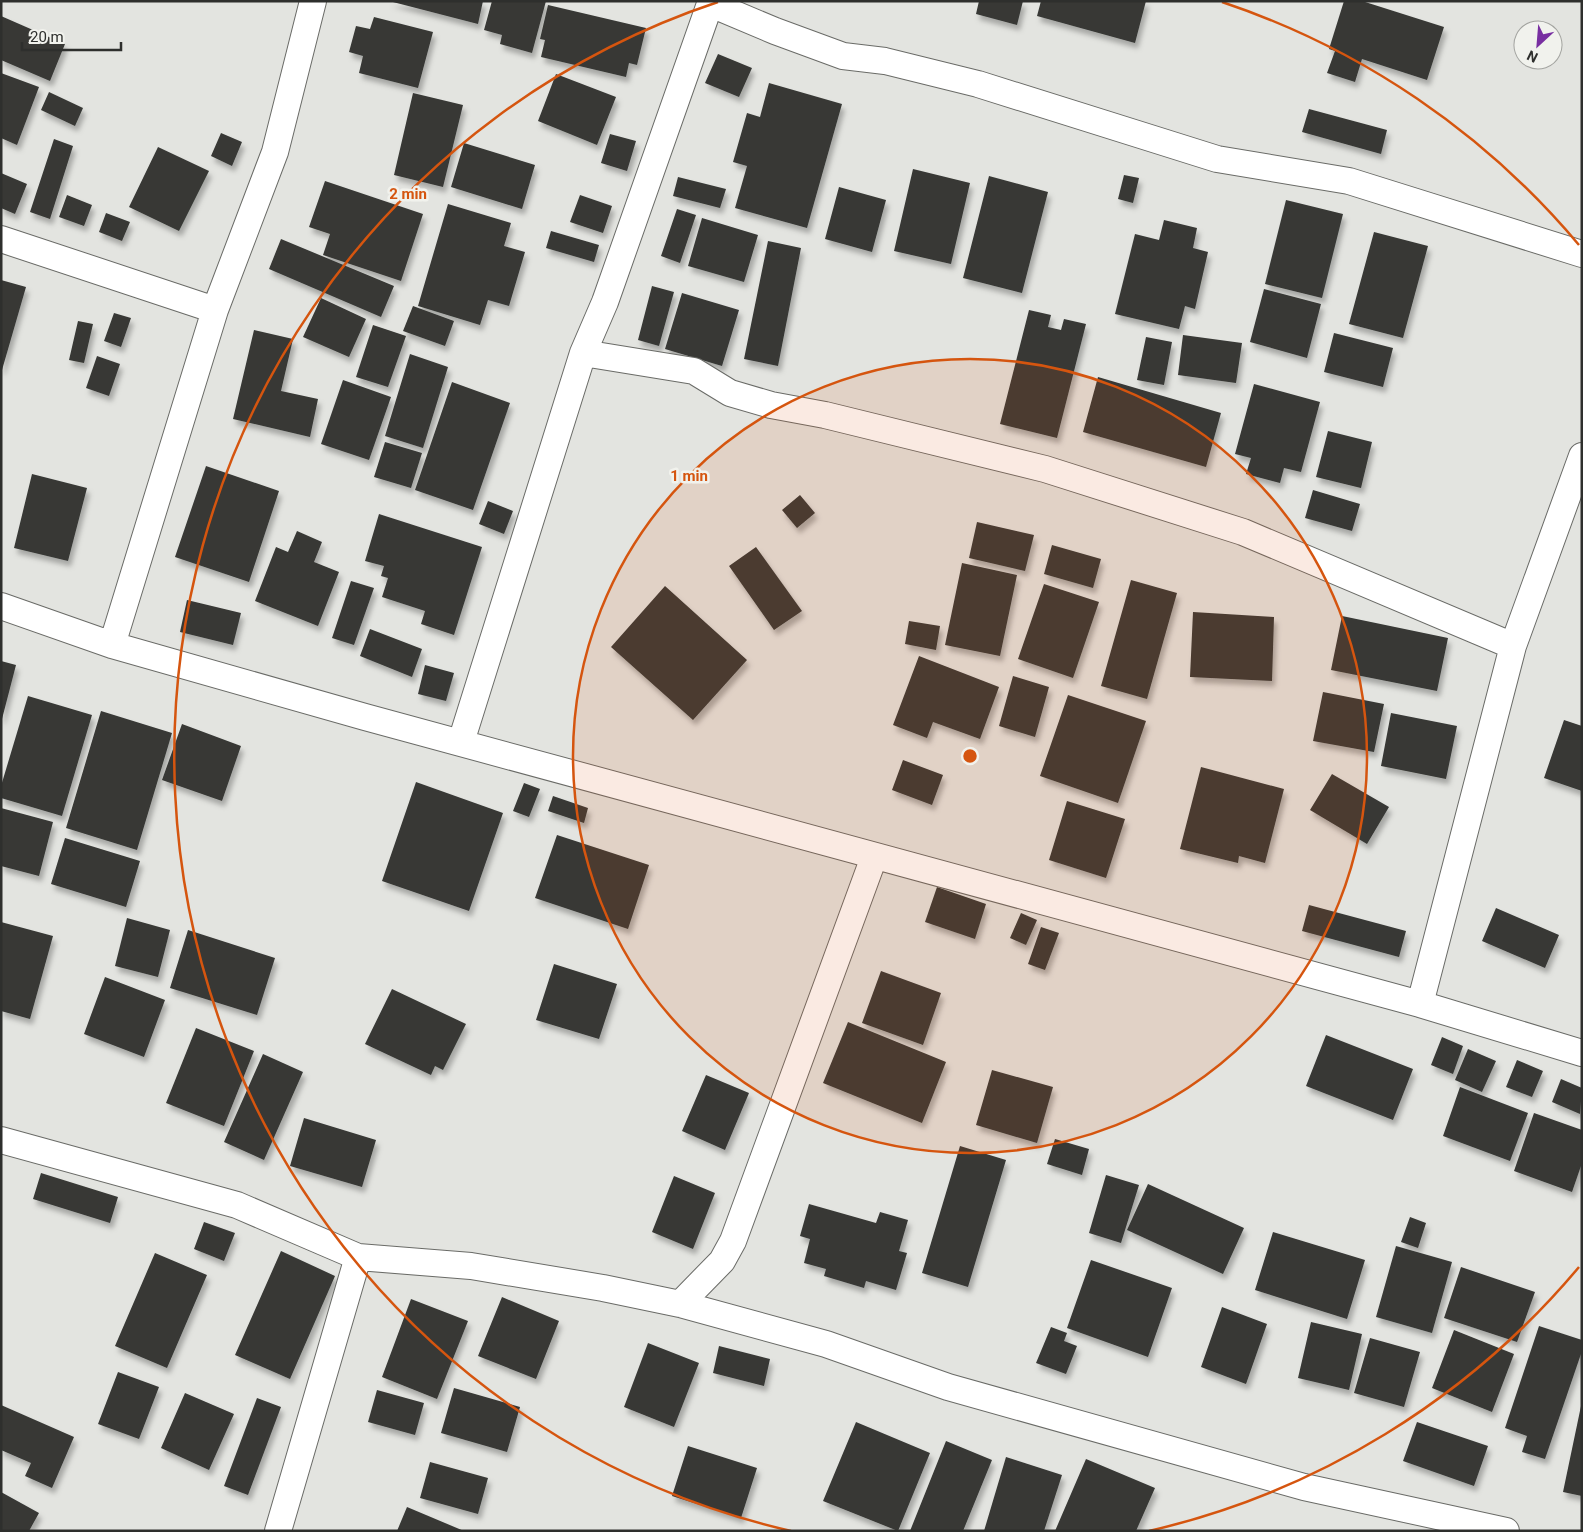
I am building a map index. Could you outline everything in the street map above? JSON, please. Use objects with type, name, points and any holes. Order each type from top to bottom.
[{"type":"street","points":[[112,645],[215,310],[275,152],[313,1]]},
{"type":"street","points":[[461,742],[584,353],[605,302],[711,2],[775,31],[843,56],[886,61],[978,84],[1217,159],[1349,181],[1582,254]]},
{"type":"street","points":[[1,239],[215,310]]},
{"type":"street","points":[[584,353],[694,371],[730,393],[771,405],[825,415],[1044,469],[1130,496],[1243,532],[1512,646]]},
{"type":"street","points":[[1420,1004],[1512,646],[1582,456]]},
{"type":"street","points":[[1,606],[112,645],[874,857],[1420,1004],[1582,1053]]},
{"type":"street","points":[[680,1304],[722,1261],[732,1241],[874,857]]},
{"type":"street","points":[[1,1140],[237,1206],[358,1257],[471,1266],[603,1288],[680,1304],[826,1344],[948,1387],[1304,1487],[1506,1531]]},
{"type":"street","points":[[278,1531],[358,1257]]},
{"type":"building","points":[[389,1],[483,1],[478,24]]},
{"type":"building","points":[[492,1],[546,1],[532,53],[500,44],[502,35],[484,30]]},
{"type":"building","points":[[979,1],[1023,1],[1017,25],[976,14]]},
{"type":"building","points":[[1041,1],[1146,1],[1135,43],[1037,16]]},
{"type":"building","points":[[1344,1],[1362,1],[1444,27],[1427,80],[1362,59],[1355,82],[1327,73],[1335,51],[1329,49]]},
{"type":"building","points":[[548,5],[646,28],[637,65],[629,63],[626,77],[541,57],[545,40],[540,39]]},
{"type":"building","points":[[1,16],[65,44],[50,81],[1,60]]},
{"type":"building","points":[[374,17],[433,32],[418,88],[359,73],[363,56],[349,52],[356,26],[370,29]]},
{"type":"building","points":[[718,54],[752,68],[739,97],[705,83]]},
{"type":"building","points":[[1,73],[39,87],[17,145],[1,138]]},
{"type":"building","points":[[556,74],[616,97],[597,145],[538,121]]},
{"type":"building","points":[[769,83],[842,104],[807,228],[735,208],[747,166],[733,162],[747,113],[760,117]]},
{"type":"building","points":[[49,92],[83,108],[75,126],[41,110]]},
{"type":"building","points":[[413,93],[463,105],[443,187],[394,175]]},
{"type":"building","points":[[1309,109],[1387,130],[1381,154],[1302,132]]},
{"type":"building","points":[[221,133],[242,142],[232,166],[211,156]]},
{"type":"building","points":[[610,134],[636,141],[627,171],[601,163]]},
{"type":"building","points":[[54,139],[73,146],[50,219],[30,212]]},
{"type":"building","points":[[464,143],[535,165],[522,209],[451,187]]},
{"type":"building","points":[[158,147],[209,171],[179,231],[129,207]]},
{"type":"building","points":[[913,169],[970,183],[951,264],[894,251]]},
{"type":"building","points":[[1,173],[27,184],[15,214],[1,208]]},
{"type":"building","points":[[1124,175],[1139,178],[1133,203],[1118,199]]},
{"type":"building","points":[[989,176],[1048,192],[1022,293],[963,278]]},
{"type":"building","points":[[678,177],[726,189],[720,208],[673,196]]},
{"type":"building","points":[[325,181],[423,214],[401,281],[323,255],[330,234],[309,227]]},
{"type":"building","points":[[839,187],[886,200],[872,252],[825,239]]},
{"type":"building","points":[[67,195],[92,205],[84,226],[59,217]]},
{"type":"building","points":[[580,195],[612,206],[603,233],[570,222]]},
{"type":"building","points":[[1286,200],[1343,214],[1322,298],[1265,284]]},
{"type":"building","points":[[448,204],[511,223],[504,246],[525,252],[509,306],[488,300],[480,325],[418,306]]},
{"type":"building","points":[[677,209],[696,215],[680,263],[661,256]]},
{"type":"building","points":[[106,213],[130,222],[122,241],[99,232]]},
{"type":"building","points":[[702,218],[758,235],[744,282],[688,266]]},
{"type":"building","points":[[1164,220],[1197,228],[1193,248],[1208,252],[1195,309],[1185,306],[1179,329],[1115,314],[1135,234],[1159,240]]},
{"type":"building","points":[[551,231],[599,245],[594,262],[546,248]]},
{"type":"building","points":[[1374,232],[1428,246],[1403,338],[1349,324]]},
{"type":"building","points":[[281,239],[394,286],[381,317],[269,269]]},
{"type":"building","points":[[768,241],[801,248],[778,366],[744,359]]},
{"type":"building","points":[[1,280],[26,287],[2,370],[1,370]]},
{"type":"building","points":[[652,286],[674,292],[659,346],[638,340]]},
{"type":"building","points":[[1264,289],[1321,304],[1307,358],[1250,342]]},
{"type":"building","points":[[682,293],[739,310],[722,366],[665,349]]},
{"type":"building","points":[[321,298],[366,319],[349,357],[303,337]]},
{"type":"building","points":[[413,306],[454,321],[445,346],[403,331]]},
{"type":"building","points":[[1029,310],[1051,315],[1048,327],[1061,330],[1064,319],[1086,324],[1057,438],[1000,424]]},
{"type":"building","points":[[114,313],[131,318],[121,347],[104,341]]},
{"type":"building","points":[[78,321],[93,324],[84,363],[69,360]]},
{"type":"building","points":[[373,325],[406,336],[388,387],[356,377]]},
{"type":"building","points":[[254,330],[293,339],[281,391],[318,399],[310,437],[233,419]]},
{"type":"building","points":[[1334,333],[1393,348],[1383,387],[1324,372]]},
{"type":"building","points":[[1183,335],[1242,343],[1236,383],[1178,375]]},
{"type":"building","points":[[1146,337],[1172,342],[1164,385],[1137,380]]},
{"type":"building","points":[[410,354],[448,367],[423,448],[385,436]]},
{"type":"building","points":[[97,356],[120,364],[109,396],[86,388]]},
{"type":"building","points":[[1098,377],[1221,413],[1206,467],[1083,432]]},
{"type":"building","points":[[343,380],[391,397],[369,460],[321,444]]},
{"type":"building","points":[[452,382],[510,403],[473,510],[415,490]]},
{"type":"building","points":[[1254,384],[1320,402],[1301,472],[1284,468],[1280,483],[1246,474],[1251,458],[1235,454]]},
{"type":"building","points":[[1328,431],[1372,442],[1361,488],[1316,477]]},
{"type":"building","points":[[385,442],[422,453],[411,488],[374,477]]},
{"type":"building","points":[[206,466],[279,491],[249,582],[175,557]]},
{"type":"building","points":[[32,474],[87,488],[68,561],[14,548]]},
{"type":"building","points":[[1313,490],[1360,504],[1352,531],[1305,518]]},
{"type":"building","points":[[800,495],[815,513],[797,528],[782,510]]},
{"type":"building","points":[[488,501],[513,511],[504,534],[479,524]]},
{"type":"building","points":[[379,514],[482,547],[454,635],[421,624],[425,611],[382,597],[388,578],[381,576],[384,566],[365,561]]},
{"type":"building","points":[[977,522],[1034,535],[1025,571],[969,558]]},
{"type":"building","points":[[297,531],[322,542],[314,562],[339,572],[318,626],[255,601],[276,547],[288,552]]},
{"type":"building","points":[[1052,545],[1101,559],[1093,588],[1044,574]]},
{"type":"building","points":[[756,547],[802,611],[774,630],[729,566]]},
{"type":"building","points":[[962,563],[1017,575],[1000,656],[945,645]]},
{"type":"building","points":[[1131,580],[1177,593],[1147,699],[1101,686]]},
{"type":"building","points":[[351,581],[374,588],[354,645],[332,638]]},
{"type":"building","points":[[1044,584],[1099,602],[1073,678],[1018,659]]},
{"type":"building","points":[[665,586],[747,660],[693,720],[611,647]]},
{"type":"building","points":[[187,600],[241,613],[233,645],[180,632]]},
{"type":"building","points":[[1193,612],[1274,617],[1272,681],[1190,677]]},
{"type":"building","points":[[1342,616],[1448,638],[1437,691],[1331,670]]},
{"type":"building","points":[[909,621],[940,626],[936,650],[905,644]]},
{"type":"building","points":[[370,629],[422,649],[412,677],[360,656]]},
{"type":"building","points":[[919,656],[999,687],[980,739],[933,722],[927,738],[893,725]]},
{"type":"building","points":[[1,661],[16,665],[2,719],[1,719]]},
{"type":"building","points":[[425,665],[454,673],[446,701],[418,694]]},
{"type":"building","points":[[1013,676],[1049,687],[1035,737],[999,726]]},
{"type":"building","points":[[1323,692],[1384,704],[1374,752],[1313,741]]},
{"type":"building","points":[[1068,695],[1146,721],[1118,803],[1040,776]]},
{"type":"building","points":[[28,696],[92,715],[62,816],[1,798],[1,786]]},
{"type":"building","points":[[101,711],[172,733],[137,850],[66,828]]},
{"type":"building","points":[[1391,713],[1457,726],[1446,779],[1381,766]]},
{"type":"building","points":[[1564,720],[1582,726],[1582,791],[1544,778]]},
{"type":"building","points":[[182,724],[241,746],[222,801],[162,780]]},
{"type":"building","points":[[903,760],[943,775],[932,805],[892,790]]},
{"type":"building","points":[[1201,767],[1284,789],[1265,863],[1239,856],[1238,863],[1180,849]]},
{"type":"building","points":[[1332,774],[1389,807],[1367,844],[1310,810]]},
{"type":"building","points":[[416,782],[503,813],[469,911],[382,881]]},
{"type":"building","points":[[524,783],[540,789],[529,817],[513,811]]},
{"type":"building","points":[[553,796],[588,808],[584,823],[548,811]]},
{"type":"building","points":[[1067,801],[1125,819],[1106,878],[1049,860]]},
{"type":"building","points":[[1,808],[53,822],[39,876],[1,866]]},
{"type":"building","points":[[557,835],[649,865],[628,929],[535,898]]},
{"type":"building","points":[[65,838],[140,861],[126,907],[51,884]]},
{"type":"building","points":[[937,887],[986,904],[975,939],[925,922]]},
{"type":"building","points":[[1309,905],[1406,931],[1399,957],[1302,931]]},
{"type":"building","points":[[1496,908],[1559,935],[1545,968],[1482,941]]},
{"type":"building","points":[[1021,913],[1037,920],[1026,945],[1010,938]]},
{"type":"building","points":[[127,918],[170,930],[158,977],[115,966]]},
{"type":"building","points":[[1,922],[53,936],[30,1019],[1,1011]]},
{"type":"building","points":[[1041,927],[1059,933],[1045,970],[1028,964]]},
{"type":"building","points":[[188,930],[275,958],[257,1015],[170,988]]},
{"type":"building","points":[[554,964],[617,984],[599,1039],[536,1020]]},
{"type":"building","points":[[881,971],[941,993],[923,1045],[862,1023]]},
{"type":"building","points":[[105,977],[165,1000],[144,1057],[84,1034]]},
{"type":"building","points":[[392,989],[466,1024],[443,1070],[435,1066],[431,1075],[365,1044]]},
{"type":"building","points":[[848,1022],[946,1062],[922,1123],[823,1083]]},
{"type":"building","points":[[196,1028],[254,1051],[224,1126],[166,1103]]},
{"type":"building","points":[[1326,1035],[1413,1069],[1393,1120],[1306,1086]]},
{"type":"building","points":[[1442,1037],[1463,1046],[1453,1074],[1431,1065]]},
{"type":"building","points":[[1468,1049],[1496,1061],[1482,1092],[1455,1080]]},
{"type":"building","points":[[263,1054],[303,1072],[264,1160],[224,1142]]},
{"type":"building","points":[[1517,1060],[1543,1071],[1532,1097],[1506,1087]]},
{"type":"building","points":[[992,1070],[1053,1087],[1037,1143],[976,1125]]},
{"type":"building","points":[[706,1075],[749,1093],[725,1150],[682,1131]]},
{"type":"building","points":[[1561,1079],[1582,1088],[1580,1114],[1552,1102]]},
{"type":"building","points":[[1460,1087],[1528,1113],[1510,1161],[1443,1136]]},
{"type":"building","points":[[1534,1113],[1582,1130],[1582,1163],[1572,1192],[1514,1171]]},
{"type":"building","points":[[304,1118],[376,1140],[362,1187],[290,1166]]},
{"type":"building","points":[[1055,1139],[1089,1149],[1082,1175],[1047,1164]]},
{"type":"building","points":[[960,1146],[1006,1160],[968,1287],[922,1273]]},
{"type":"building","points":[[41,1173],[118,1197],[110,1223],[33,1199]]},
{"type":"building","points":[[1106,1175],[1139,1185],[1121,1243],[1089,1233]]},
{"type":"building","points":[[674,1176],[715,1193],[693,1249],[652,1232]]},
{"type":"building","points":[[1148,1184],[1244,1228],[1223,1274],[1127,1230]]},
{"type":"building","points":[[809,1204],[876,1223],[880,1212],[908,1220],[899,1251],[907,1253],[896,1290],[866,1281],[864,1288],[824,1276],[826,1269],[804,1263],[810,1239],[800,1236]]},
{"type":"building","points":[[1410,1217],[1426,1223],[1418,1248],[1401,1242]]},
{"type":"building","points":[[204,1222],[235,1233],[224,1261],[194,1249]]},
{"type":"building","points":[[1273,1232],[1365,1260],[1347,1319],[1255,1290]]},
{"type":"building","points":[[1396,1246],[1452,1262],[1432,1333],[1376,1317]]},
{"type":"building","points":[[281,1251],[335,1276],[290,1379],[235,1355]]},
{"type":"building","points":[[155,1253],[207,1275],[167,1368],[115,1346]]},
{"type":"building","points":[[1091,1260],[1172,1288],[1148,1357],[1067,1328]]},
{"type":"building","points":[[1461,1267],[1535,1292],[1517,1342],[1444,1318]]},
{"type":"building","points":[[502,1297],[559,1321],[536,1379],[478,1356]]},
{"type":"building","points":[[411,1299],[468,1321],[437,1399],[382,1377]]},
{"type":"building","points":[[1222,1307],[1267,1324],[1246,1384],[1201,1367]]},
{"type":"building","points":[[1311,1322],[1362,1334],[1349,1390],[1298,1378]]},
{"type":"building","points":[[1539,1326],[1582,1340],[1582,1351],[1545,1459],[1522,1452],[1527,1436],[1505,1428]]},
{"type":"building","points":[[1051,1327],[1067,1333],[1064,1341],[1077,1346],[1066,1374],[1036,1363]]},
{"type":"building","points":[[1454,1330],[1514,1354],[1492,1412],[1432,1388]]},
{"type":"building","points":[[1370,1338],[1420,1352],[1404,1407],[1354,1393]]},
{"type":"building","points":[[648,1343],[699,1363],[674,1427],[624,1407]]},
{"type":"building","points":[[719,1346],[770,1359],[764,1386],[713,1373]]},
{"type":"building","points":[[118,1372],[159,1387],[139,1439],[98,1424]]},
{"type":"building","points":[[454,1388],[520,1407],[507,1452],[441,1433]]},
{"type":"building","points":[[377,1390],[424,1403],[415,1435],[368,1422]]},
{"type":"building","points":[[185,1393],[234,1414],[209,1470],[161,1448]]},
{"type":"building","points":[[257,1398],[281,1407],[248,1495],[224,1486]]},
{"type":"building","points":[[1,1405],[74,1437],[52,1488],[25,1476],[31,1463],[1,1450]]},
{"type":"building","points":[[1582,1406],[1582,1496],[1563,1492]]},
{"type":"building","points":[[856,1422],[930,1453],[898,1531],[823,1501]]},
{"type":"building","points":[[1417,1422],[1488,1446],[1474,1486],[1403,1461]]},
{"type":"building","points":[[946,1441],[992,1460],[963,1531],[910,1531]]},
{"type":"building","points":[[688,1446],[757,1468],[741,1518],[672,1496]]},
{"type":"building","points":[[1006,1457],[1062,1475],[1044,1531],[984,1531]]},
{"type":"building","points":[[1086,1459],[1155,1488],[1136,1531],[1055,1531]]},
{"type":"building","points":[[430,1462],[488,1478],[478,1514],[420,1498]]},
{"type":"building","points":[[1,1492],[39,1513],[29,1531],[1,1531]]},
{"type":"building","points":[[407,1507],[464,1531],[397,1531]]}]
